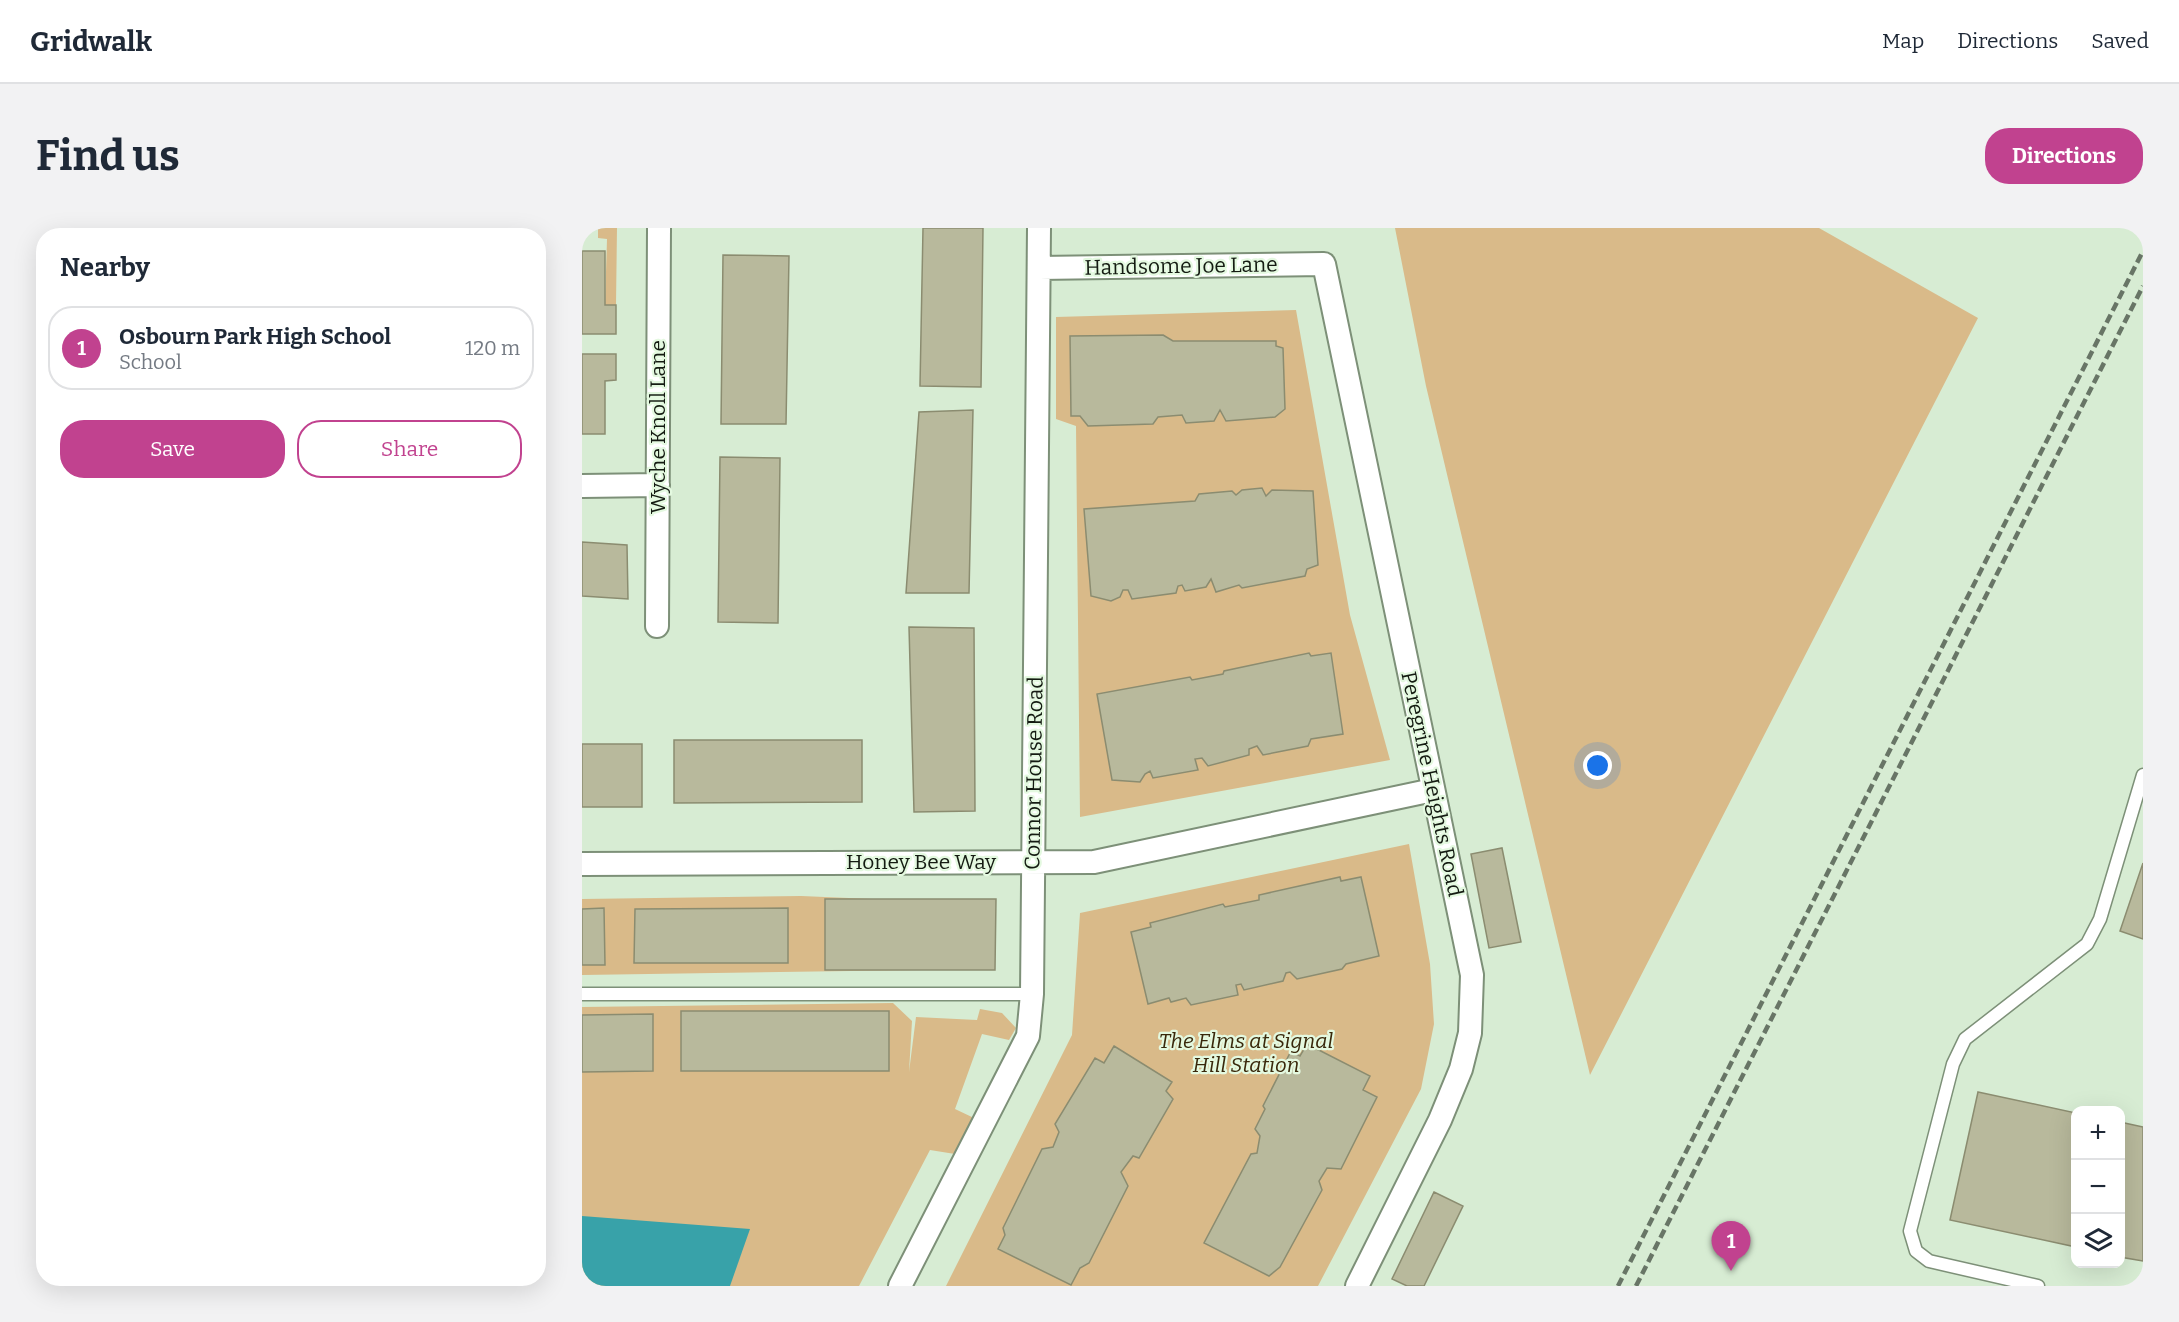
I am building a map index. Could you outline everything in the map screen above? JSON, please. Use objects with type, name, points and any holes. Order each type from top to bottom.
[{"type":"street","name":"Wyche Knoll Lane","points":[[657,626],[659,228]]},
{"type":"street","name":"Connor House Road","points":[[900,1286],[1020,1056],[1028,1036],[1032,994],[1039,228]]},
{"type":"street","name":"Handsome Joe Lane","points":[[1039,268],[1324,264]]},
{"type":"street","name":"Peregrine Heights Road","points":[[1324,264],[1472,975],[1470,1033],[1461,1069],[1440,1120],[1357,1286]]},
{"type":"street","points":[[582,486],[658,485]]},
{"type":"street","name":"Honey Bee Way","points":[[582,864],[1094,862],[1433,790]]},
{"type":"lane","points":[[2038,1286],[1929,1261],[1917,1251],[1910,1231],[1953,1064],[1965,1039],[2087,944],[2100,919],[2143,775]]},
{"type":"lane","points":[[582,994],[1032,994]]},
{"type":"green space","points":[[598,228],[617,228],[616,305],[605,305],[607,239],[598,238]]},
{"type":"green space","points":[[1395,228],[1819,228],[1978,318],[1590,1075],[1426,386]]},
{"type":"green space","points":[[1296,310],[1350,615],[1390,760],[1080,817],[1076,426],[1056,419],[1056,317]]},
{"type":"green space","name":"The Elms at Signal Hill Station","points":[[1409,844],[1430,964],[1434,1024],[1421,1089],[1318,1286],[946,1286],[1072,1035],[1080,913]]},
{"type":"green space","points":[[801,896],[991,904],[993,969],[582,975],[582,899]]},
{"type":"green space","points":[[893,1003],[912,1021],[909,1072],[916,1017],[977,1020],[980,1009],[1002,1013],[1016,1028],[1009,1040],[982,1034],[955,1109],[974,1118],[955,1154],[930,1150],[859,1286],[582,1286],[582,1007]]},
{"type":"water","points":[[582,1216],[750,1229],[730,1286],[582,1286]]},
{"type":"building","points":[[923,228],[983,228],[981,387],[920,386]]},
{"type":"building","points":[[582,251],[605,251],[605,305],[616,305],[616,334],[582,334]]},
{"type":"building","points":[[723,255],[789,256],[786,424],[721,424]]},
{"type":"building","points":[[1163,335],[1173,341],[1276,341],[1276,346],[1283,348],[1285,409],[1275,417],[1226,421],[1220,410],[1214,421],[1186,423],[1182,415],[1158,417],[1153,424],[1088,426],[1080,416],[1071,416],[1070,336]]},
{"type":"building","points":[[582,354],[616,354],[616,380],[605,381],[605,434],[582,434]]},
{"type":"building","points":[[973,410],[969,593],[906,593],[919,412]]},
{"type":"building","points":[[720,457],[780,458],[778,623],[718,622]]},
{"type":"building","points":[[1262,488],[1266,496],[1272,490],[1313,491],[1318,565],[1307,569],[1305,576],[1242,588],[1239,585],[1216,592],[1211,579],[1206,587],[1185,591],[1182,585],[1178,586],[1176,593],[1132,599],[1128,590],[1123,590],[1120,597],[1111,601],[1091,596],[1084,509],[1195,501],[1199,494],[1232,491],[1236,495],[1242,490]]},
{"type":"building","points":[[582,542],[627,545],[628,599],[582,596]]},
{"type":"building","points":[[909,627],[974,628],[975,811],[914,812]]},
{"type":"building","points":[[1309,653],[1311,656],[1331,653],[1343,734],[1311,739],[1308,746],[1263,755],[1257,746],[1249,749],[1249,755],[1208,766],[1202,758],[1195,759],[1198,770],[1153,778],[1150,771],[1140,782],[1112,780],[1097,694],[1190,677],[1192,680]]},
{"type":"building","points":[[674,740],[862,740],[862,802],[674,803]]},
{"type":"building","points":[[582,744],[642,744],[642,807],[582,807]]},
{"type":"building","points":[[1502,848],[1521,942],[1489,948],[1471,854]]},
{"type":"building","points":[[2143,863],[2143,939],[2120,931]]},
{"type":"building","points":[[1340,877],[1341,881],[1361,877],[1379,956],[1346,964],[1342,969],[1297,979],[1290,972],[1286,973],[1283,981],[1244,990],[1241,984],[1236,985],[1238,995],[1191,1005],[1186,998],[1171,1002],[1169,998],[1148,1004],[1131,932],[1151,927],[1150,923],[1223,904],[1225,907],[1259,900],[1259,895]]},
{"type":"building","points":[[825,899],[996,899],[995,970],[825,970]]},
{"type":"building","points":[[604,908],[605,965],[582,965],[582,909]]},
{"type":"building","points":[[788,908],[788,963],[634,963],[635,909]]},
{"type":"building","points":[[681,1011],[889,1011],[889,1071],[681,1071]]},
{"type":"building","points":[[653,1014],[653,1071],[582,1072],[582,1015]]},
{"type":"building","points":[[1307,1044],[1370,1076],[1363,1090],[1377,1097],[1341,1169],[1327,1168],[1319,1181],[1322,1190],[1280,1267],[1269,1276],[1204,1243],[1251,1154],[1257,1153],[1260,1136],[1255,1129],[1265,1109],[1263,1106],[1291,1051],[1300,1056]]},
{"type":"building","points":[[1114,1046],[1172,1082],[1166,1091],[1173,1099],[1139,1158],[1133,1156],[1121,1172],[1128,1186],[1089,1263],[1080,1268],[1071,1285],[998,1249],[1005,1235],[1003,1228],[1042,1149],[1053,1147],[1059,1132],[1055,1124],[1095,1058],[1104,1063]]},
{"type":"building","points":[[1978,1092],[2071,1112],[2071,1246],[1950,1220]]},
{"type":"building","points":[[2125,1123],[2143,1127],[2143,1261],[2125,1258]]},
{"type":"building","points":[[1434,1192],[1463,1206],[1424,1286],[1407,1286],[1392,1279]]},
{"type":"railway","points":[[1618,1286],[2143,251]]},
{"type":"railway","points":[[1636,1286],[2143,286]]},
{"type":"place","name":"Osbourn Park High School","points":[[1731,1271]]}]
